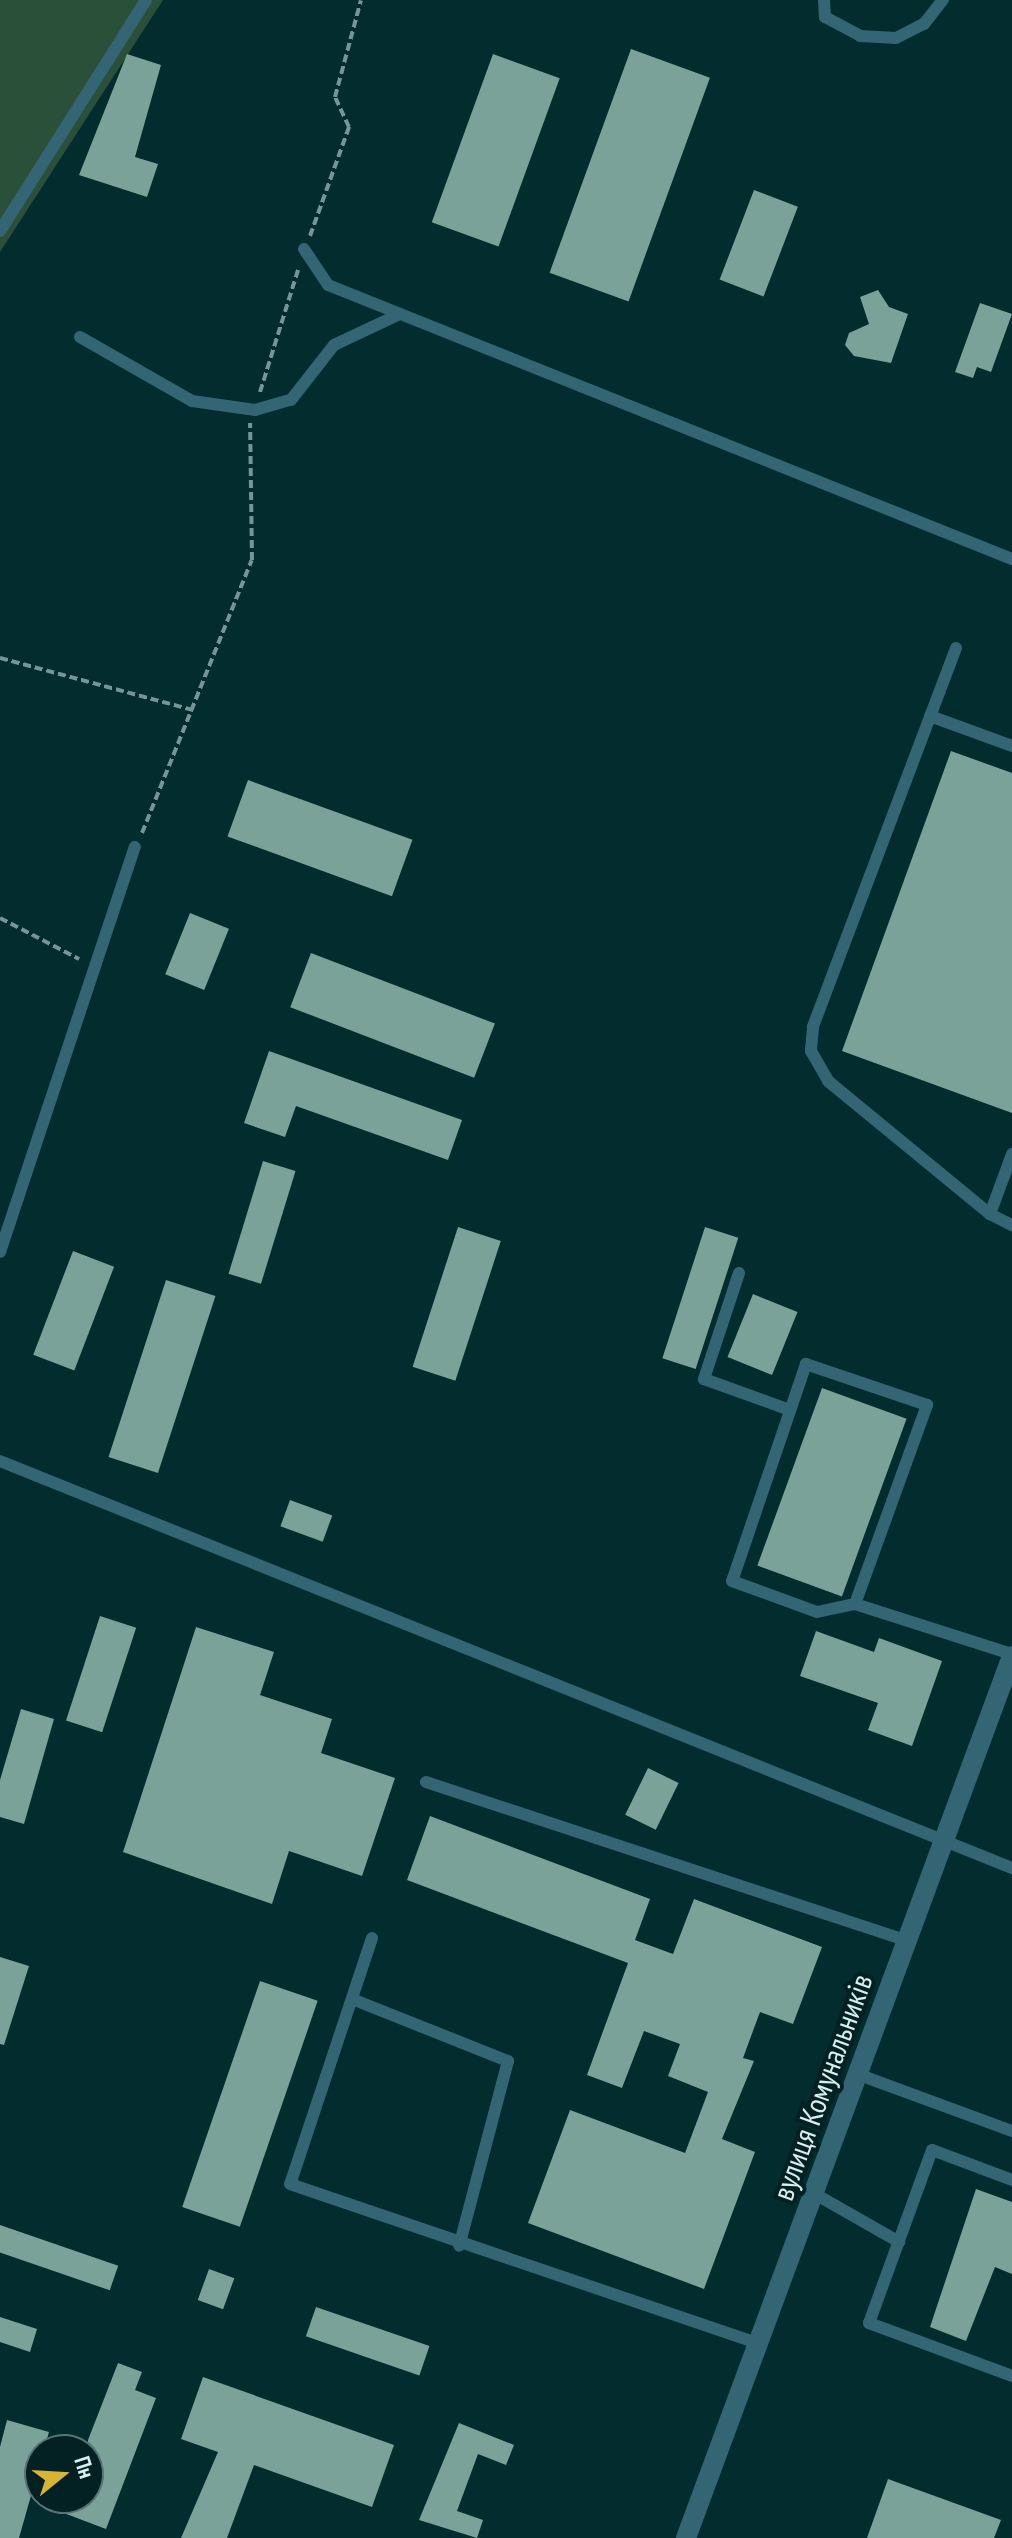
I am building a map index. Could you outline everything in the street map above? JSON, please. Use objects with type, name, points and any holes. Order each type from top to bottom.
[{"type":"street","name":"вулиця Комунальників","points":[[686,2538],[857,2074],[948,1841],[1012,1655]]},
{"type":"lane","points":[[0,231],[146,0]]},
{"type":"lane","points":[[824,0],[825,17],[860,36],[896,38],[924,24],[943,0]]},
{"type":"lane","points":[[304,249],[328,285],[1012,559]]},
{"type":"lane","points":[[80,337],[192,401],[255,410],[291,400],[334,345],[400,314]]},
{"type":"lane","points":[[956,648],[813,1027],[811,1051],[828,1081],[990,1214],[1012,1225]]},
{"type":"lane","points":[[930,716],[1012,746]]},
{"type":"lane","points":[[0,1252],[135,847]]},
{"type":"lane","points":[[990,1214],[1012,1154]]},
{"type":"lane","points":[[739,1273],[704,1379],[790,1410]]},
{"type":"lane","points":[[855,1604],[927,1405],[806,1364],[732,1581],[817,1612],[855,1604],[1012,1655]]},
{"type":"lane","points":[[0,1461],[1012,1868]]},
{"type":"lane","points":[[426,1782],[908,1941]]},
{"type":"lane","points":[[372,1938],[290,2184],[459,2246],[759,2344]]},
{"type":"lane","points":[[352,1999],[508,2061],[459,2246]]},
{"type":"lane","points":[[857,2074],[1012,2131]]},
{"type":"lane","points":[[1012,2180],[932,2150],[869,2323],[1012,2376]]},
{"type":"lane","points":[[815,2194],[899,2242]]},
{"type":"path","points":[[135,847],[196,711],[252,560],[248,430],[304,249],[349,127],[335,97],[361,0]]},
{"type":"path","points":[[0,658],[196,711]]},
{"type":"path","points":[[0,918],[96,967]]},
{"type":"green space","points":[[0,0],[163,0],[0,252]]},
{"type":"building","points":[[631,49],[710,78],[629,301],[550,273]]},
{"type":"building","points":[[127,54],[161,65],[135,157],[158,164],[147,197],[79,175]]},
{"type":"building","points":[[493,54],[560,78],[498,246],[432,222]]},
{"type":"building","points":[[754,190],[798,207],[763,296],[720,280]]},
{"type":"building","points":[[878,290],[889,307],[908,314],[891,363],[854,356],[845,345],[849,333],[869,324],[860,297]]},
{"type":"building","points":[[980,303],[1012,314],[991,372],[977,367],[973,378],[955,372]]},
{"type":"building","points":[[951,751],[1012,773],[1012,1113],[842,1051]]},
{"type":"building","points":[[248,780],[412,840],[392,896],[227,836]]},
{"type":"building","points":[[190,913],[229,929],[204,990],[165,974]]},
{"type":"building","points":[[311,953],[495,1024],[474,1078],[290,1007]]},
{"type":"building","points":[[269,1051],[462,1120],[448,1160],[296,1106],[285,1137],[244,1123]]},
{"type":"building","points":[[263,1161],[296,1171],[261,1284],[229,1274]]},
{"type":"building","points":[[458,1227],[501,1241],[455,1381],[413,1367]]},
{"type":"building","points":[[705,1227],[738,1238],[696,1369],[662,1358]]},
{"type":"building","points":[[73,1251],[114,1267],[74,1370],[33,1355]]},
{"type":"building","points":[[166,1280],[215,1296],[158,1473],[109,1457]]},
{"type":"building","points":[[753,1294],[798,1312],[772,1375],[728,1357]]},
{"type":"building","points":[[822,1388],[907,1419],[842,1596],[757,1566]]},
{"type":"building","points":[[290,1500],[332,1515],[323,1542],[280,1526]]},
{"type":"building","points":[[100,1616],[136,1628],[102,1732],[66,1721]]},
{"type":"building","points":[[196,1627],[274,1652],[260,1695],[332,1719],[321,1753],[395,1778],[362,1876],[289,1851],[272,1904],[123,1852]]},
{"type":"building","points":[[816,1631],[874,1652],[879,1638],[942,1661],[912,1746],[868,1730],[878,1703],[800,1676]]},
{"type":"building","points":[[21,1709],[54,1719],[24,1824],[0,1817],[0,1780]]},
{"type":"building","points":[[648,1768],[679,1783],[656,1830],[625,1815]]},
{"type":"building","points":[[430,1816],[650,1899],[635,1940],[673,1954],[694,1899],[822,1947],[793,2024],[760,2012],[743,2058],[754,2061],[722,2139],[755,2152],[704,2289],[528,2223],[570,2110],[685,2153],[708,2092],[668,2076],[680,2044],[644,2031],[622,2088],[587,2075],[628,1963],[407,1880]]},
{"type":"building","points":[[0,1957],[29,1966],[4,2045],[0,2044]]},
{"type":"building","points":[[260,1981],[318,2001],[240,2227],[182,2207]]},
{"type":"building","points":[[976,2189],[1012,2202],[1012,2274],[995,2267],[966,2341],[930,2327]]},
{"type":"building","points":[[0,2225],[118,2266],[110,2290],[0,2252]]},
{"type":"building","points":[[209,2269],[234,2278],[223,2309],[198,2300]]},
{"type":"building","points":[[316,2307],[429,2346],[419,2375],[306,2336]]},
{"type":"building","points":[[0,2317],[37,2329],[30,2352],[0,2342]]},
{"type":"building","points":[[118,2363],[142,2372],[135,2390],[156,2398],[106,2529],[66,2514],[104,2514],[104,2434],[90,2434]]},
{"type":"building","points":[[203,2377],[394,2445],[372,2507],[254,2465],[227,2538],[181,2538],[218,2452],[181,2439]]},
{"type":"building","points":[[7,2420],[49,2432],[24,2434],[26,2514],[19,2538],[0,2538],[0,2447]]},
{"type":"building","points":[[459,2423],[514,2445],[506,2465],[478,2454],[457,2511],[483,2520],[477,2538],[419,2520]]},
{"type":"building","points":[[888,2479],[1001,2520],[994,2538],[867,2538]]}]
